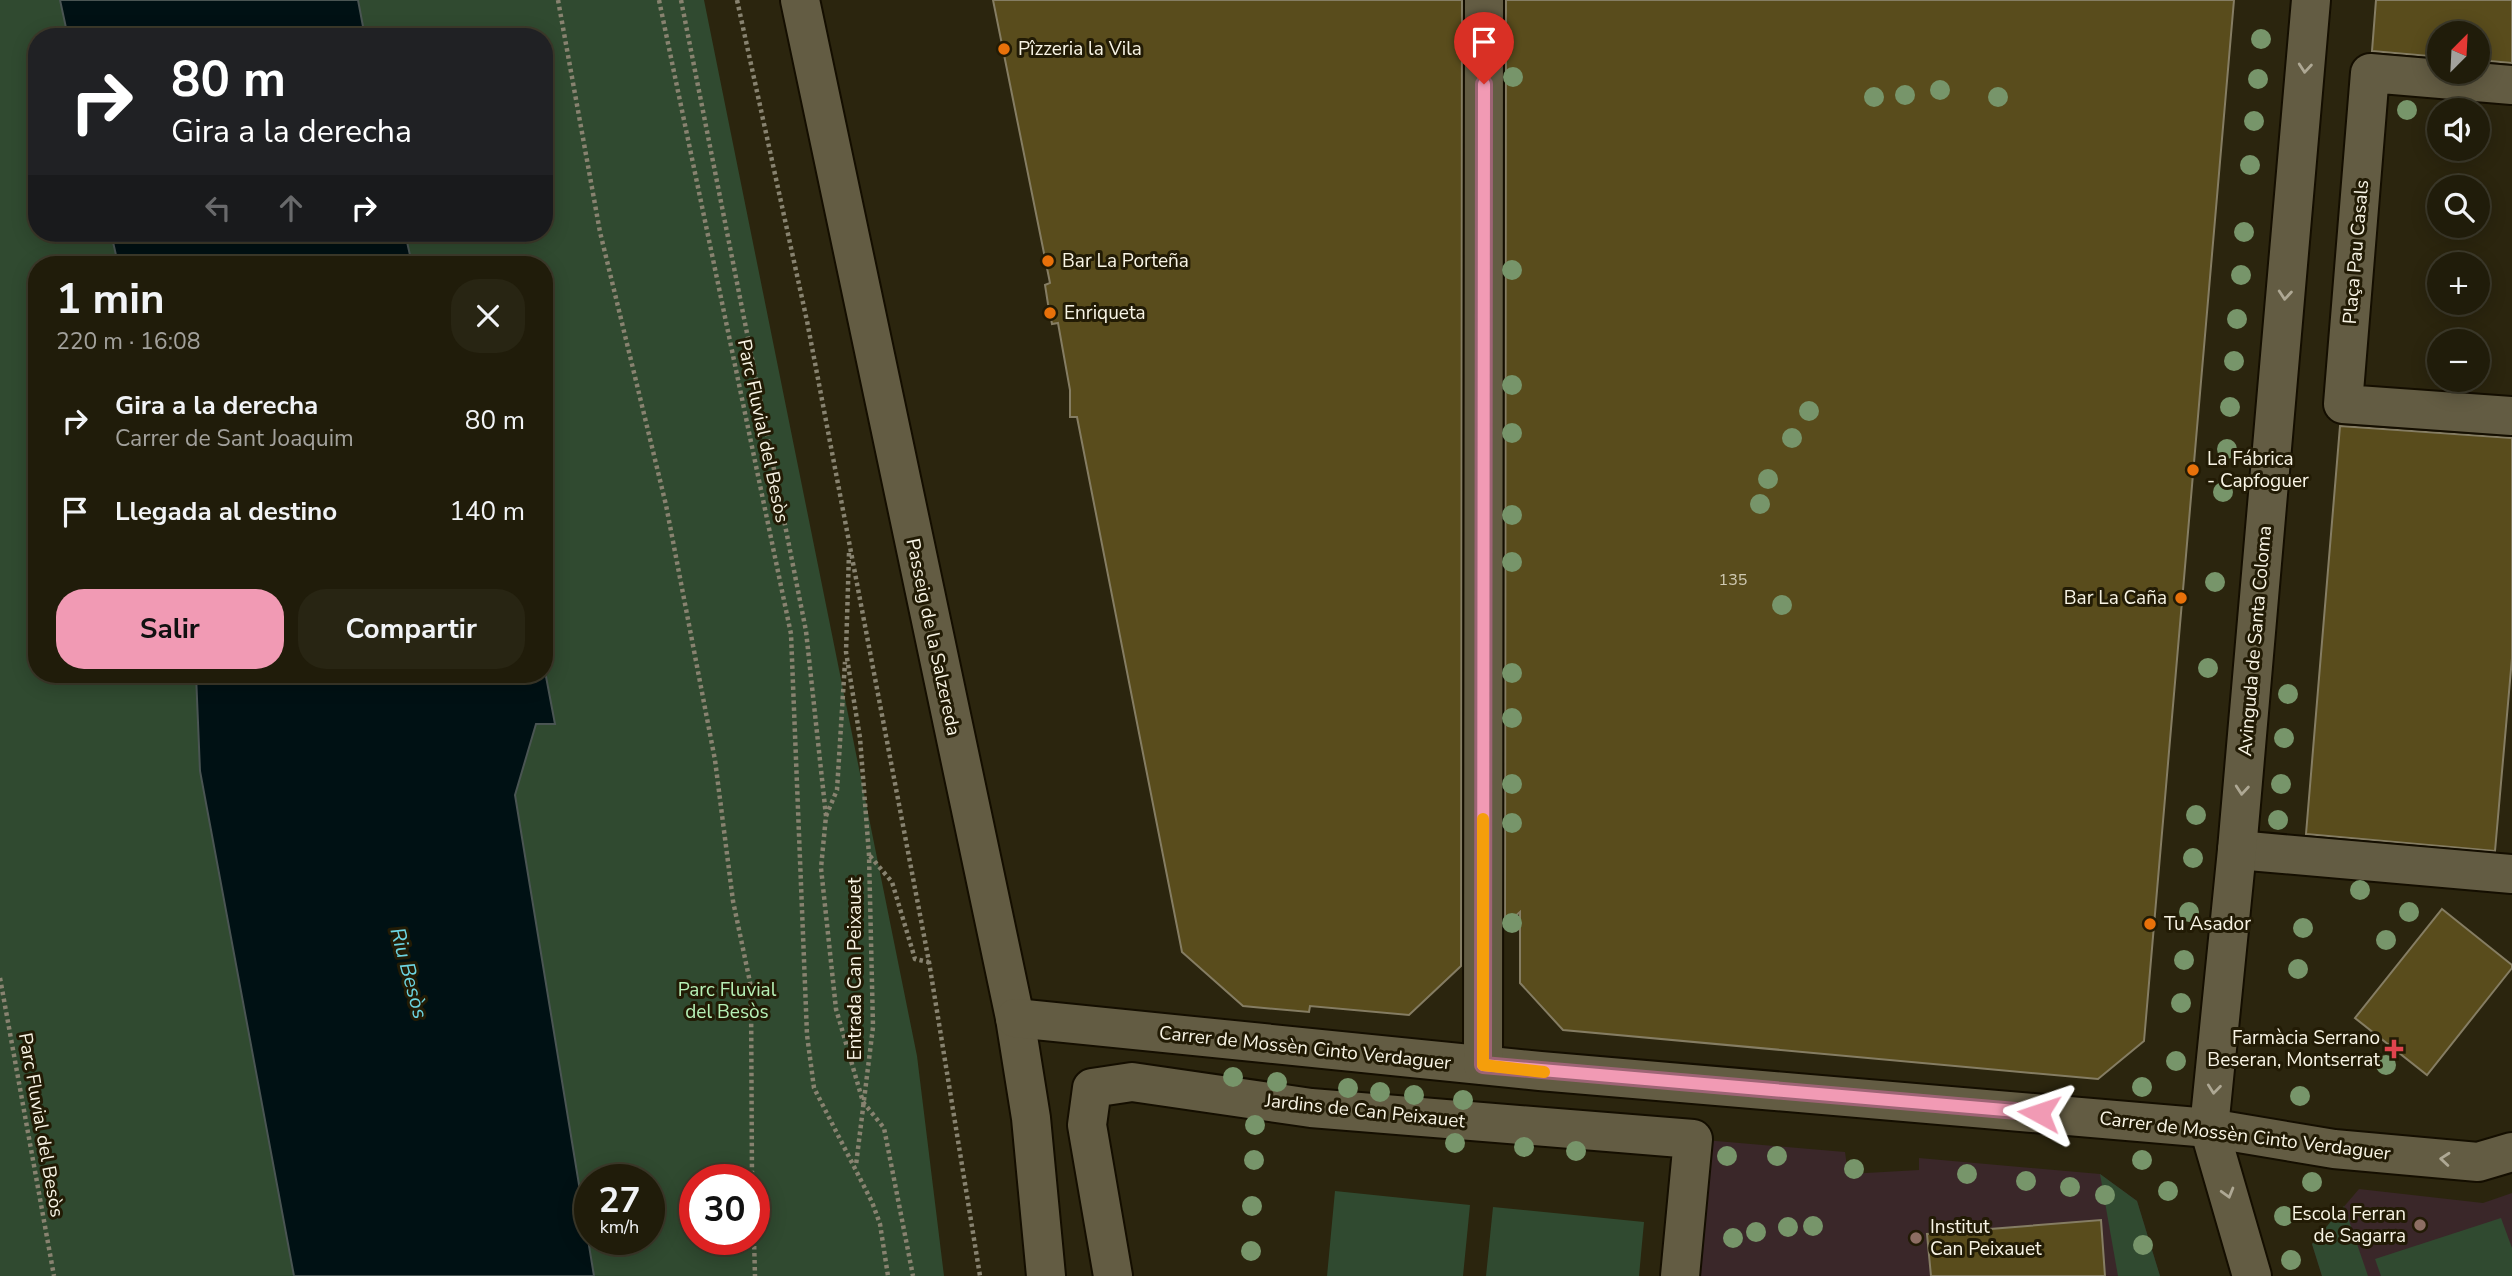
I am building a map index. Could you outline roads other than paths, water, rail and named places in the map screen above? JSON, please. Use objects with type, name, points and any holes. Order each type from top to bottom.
[{"type":"street","name":"Passeig de la Salzereda","points":[[800,0],[1015,1018],[1031,1118],[1046,1276]]},
{"type":"street","points":[[1483,1065],[1484,0]]},
{"type":"street","name":"Avinguda de Santa Coloma","points":[[2252,1276],[2209,1128],[2237,850],[2311,0]]},
{"type":"street","name":"Plaça Pau Casals","points":[[2512,85],[2370,73],[2343,404],[2512,416]]},
{"type":"street","points":[[2237,850],[2512,874]]},
{"type":"street","name":"Carrer de Mossèn Cinto Verdaguer","points":[[1015,1018],[1483,1065],[2209,1128],[2334,1149],[2478,1162],[2512,1152]]},
{"type":"street","name":"Jardins de Can Peixauet","points":[[1113,1276],[1087,1125],[1092,1087],[1132,1082],[1311,1108],[1693,1139],[1680,1276]]},
{"type":"water","points":[[60,0],[358,0],[363,28],[66,28]]},
{"type":"water","points":[[113,242],[407,242],[410,256],[116,256]]},
{"type":"water","name":"Riu Besòs","points":[[196,683],[547,683],[555,724],[536,724],[515,795],[576,1164],[574,1255],[591,1255],[594,1276],[294,1276],[200,771]]},
{"type":"place","name":"Pîzzeria la Vila","points":[[1004,49]]},
{"type":"place","name":"Bar La Porteña","points":[[1048,261]]},
{"type":"place","name":"Enriqueta","points":[[1050,313]]},
{"type":"place","name":"La Fábrica - Capfoguer","points":[[2193,470]]},
{"type":"place","name":"Bar La Caña","points":[[2181,598]]},
{"type":"place","name":"Tu Asador","points":[[2150,924]]},
{"type":"place","name":"Farmàcia Serrano Beseran, Montserrat","points":[[2394,1049]]},
{"type":"place","name":"Escola Ferran de Sagarra","points":[[2420,1225]]},
{"type":"place","name":"Institut Can Peixauet","points":[[1916,1238]]},
{"type":"park label","name":"Parc Fluvial del Besòs","points":[[727,1001]]}]
